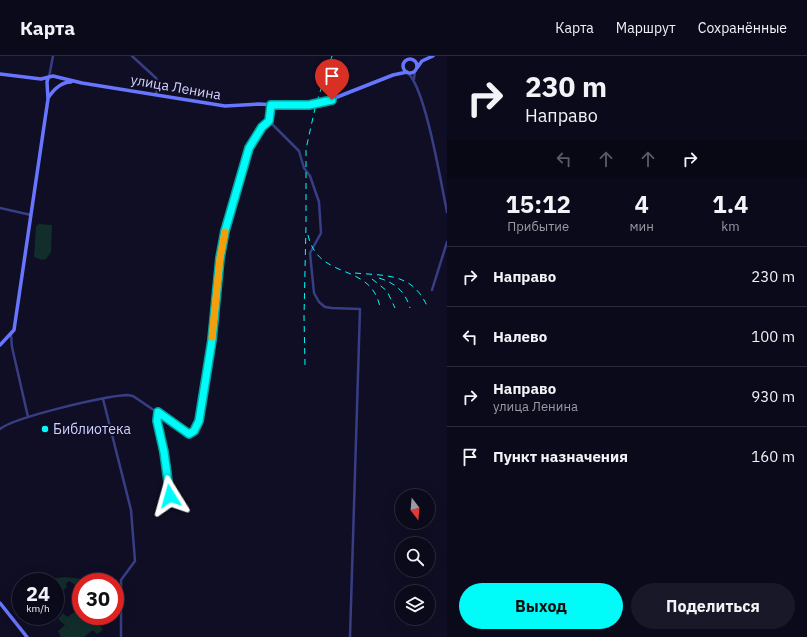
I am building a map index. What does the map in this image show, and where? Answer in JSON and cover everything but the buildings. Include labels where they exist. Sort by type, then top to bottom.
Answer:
[{"type":"street","points":[[0,346],[14,330],[48,98],[47,84],[52,68],[53,56]]},
{"type":"street","points":[[132,56],[156,78],[158,82],[156,95]]},
{"type":"street","points":[[393,75],[407,60],[422,61],[433,56]]},
{"type":"street","points":[[413,61],[416,64],[415,82]]},
{"type":"street","points":[[393,75],[416,69],[422,61]]},
{"type":"street","points":[[403,65],[415,82],[423,101],[447,212]]},
{"type":"street","points":[[48,98],[59,82],[52,68]]},
{"type":"street","name":"улица Ленина","points":[[0,74],[41,79],[51,76],[218,106],[295,106],[322,103],[393,75]]},
{"type":"street","points":[[41,79],[51,88],[68,82],[80,82]]},
{"type":"street","points":[[0,429],[28,417],[121,395],[133,396],[189,434],[194,431],[199,421],[212,340],[220,258],[225,231],[249,148],[262,127],[269,121],[271,105]]},
{"type":"street","points":[[269,121],[299,151],[304,168],[310,176],[319,202],[321,233],[310,253],[314,293],[319,302],[325,307],[360,309],[350,637]]},
{"type":"street","points":[[0,208],[31,215]]},
{"type":"street","points":[[432,290],[447,242]]},
{"type":"street","points":[[11,335],[12,347],[28,417]]},
{"type":"street","points":[[4,342],[12,347]]},
{"type":"street","points":[[103,399],[132,520],[135,562],[121,580],[121,637]]},
{"type":"street","points":[[158,412],[157,421],[164,450],[170,496],[166,502]]},
{"type":"street","points":[[0,603],[27,637]]},
{"type":"green space","points":[[39,224],[52,225],[51,252],[46,259],[42,260],[34,257],[36,226]]},
{"type":"green space","points":[[64,577],[72,578],[72,583],[69,581],[66,584],[67,587],[64,590]]},
{"type":"green space","points":[[64,614],[67,617],[72,614],[72,625],[100,625],[103,630],[97,634],[93,630],[84,637],[61,637],[58,631],[65,625]]},
{"type":"railway","points":[[305,365],[304,317],[306,149],[316,104],[332,56]]},
{"type":"railway","points":[[308,235],[314,250],[322,260],[356,276],[366,283],[374,293],[380,307]]},
{"type":"railway","points":[[355,273],[389,276],[407,282],[415,288],[428,308]]},
{"type":"railway","points":[[379,278],[390,282],[399,288],[410,308]]},
{"type":"railway","points":[[372,279],[387,291],[395,308]]},
{"type":"slow traffic","points":[[212,337],[220,258],[225,232]]},
{"type":"place","name":"Библиотека","points":[[45,429]]},
{"type":"route","points":[[170,496],[166,461],[157,421],[158,412],[189,434],[191,434],[197,427],[202,411],[212,340],[220,258],[225,231],[249,148],[262,127],[269,121],[271,105],[309,105],[332,100]]}]
